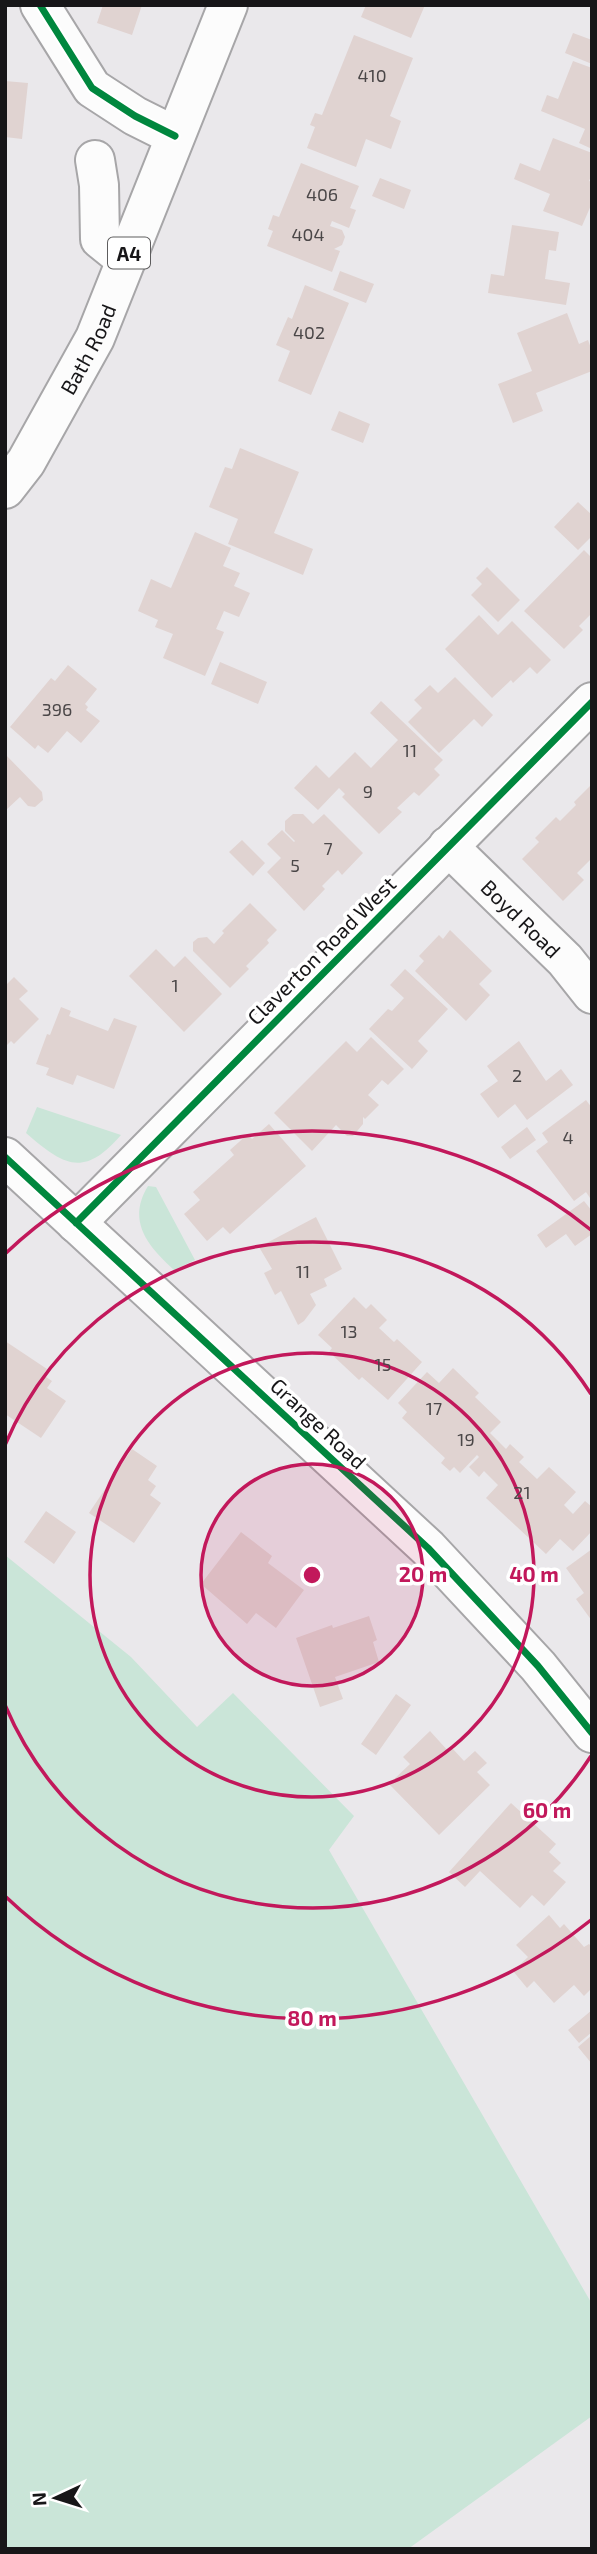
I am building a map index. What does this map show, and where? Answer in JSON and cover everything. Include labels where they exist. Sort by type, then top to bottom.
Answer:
[{"type":"main road","points":[[40,5],[92,89],[135,116],[175,136]]},
{"type":"main road","name":"Bath Road","points":[[5,489],[26,462],[95,338],[228,5]]},
{"type":"main road","points":[[95,159],[99,185],[100,239],[126,260]]},
{"type":"main road","name":"Claverton Road West","points":[[76,1223],[592,702]]},
{"type":"main road","name":"Boyd Road","points":[[448,846],[565,960],[592,994]]},
{"type":"main road","name":"Grange Road","points":[[5,1157],[428,1548],[538,1666],[592,1733]]},
{"type":"green space","points":[[37,1107],[121,1135],[108,1149],[85,1162],[63,1159],[26,1133]]},
{"type":"green space","points":[[148,1186],[156,1187],[195,1260],[174,1270],[156,1252],[143,1233],[139,1211]]},
{"type":"green space","points":[[5,1555],[131,1657],[197,1727],[233,1693],[354,1816],[329,1850],[592,2304],[592,2416],[408,2549],[5,2549]]},
{"type":"building","points":[[103,5],[142,5],[132,35],[97,23]]},
{"type":"building","points":[[366,5],[425,5],[411,38],[361,17]]},
{"type":"building","points":[[573,33],[592,40],[592,64],[565,53]]},
{"type":"building","points":[[354,35],[413,58],[390,116],[401,121],[391,149],[366,139],[356,167],[307,148],[315,127],[310,125],[315,113],[322,115]]},
{"type":"building","points":[[573,61],[592,68],[592,149],[579,143],[585,129],[541,111],[547,95],[558,99]]},
{"type":"building","points":[[5,81],[28,83],[22,139],[5,137]]},
{"type":"building","points":[[553,138],[592,153],[592,174],[589,181],[592,182],[592,203],[582,226],[543,211],[550,194],[514,179],[520,163],[540,171]]},
{"type":"building","points":[[301,163],[359,186],[350,208],[356,210],[349,228],[332,221],[330,226],[342,230],[345,237],[342,245],[334,249],[340,251],[332,272],[267,246],[273,231],[268,229],[273,215],[279,217]]},
{"type":"building","points":[[380,178],[411,190],[404,209],[372,196]]},
{"type":"building","points":[[512,225],[559,232],[556,251],[549,250],[545,279],[570,283],[566,305],[488,293],[491,274],[504,276]]},
{"type":"building","points":[[340,271],[374,284],[366,303],[333,290]]},
{"type":"building","points":[[305,285],[349,303],[311,395],[278,381],[290,351],[276,345],[288,317],[292,319]]},
{"type":"building","points":[[567,313],[579,344],[588,340],[592,351],[592,371],[536,393],[543,411],[513,423],[498,384],[532,371],[517,333]]},
{"type":"building","points":[[339,411],[370,424],[363,443],[331,430]]},
{"type":"building","points":[[240,448],[299,472],[274,533],[313,549],[303,575],[228,544],[238,519],[209,507],[225,467],[232,469]]},
{"type":"building","points":[[578,502],[592,515],[592,536],[578,550],[554,527]]},
{"type":"building","points":[[195,532],[231,548],[223,566],[240,573],[234,586],[250,593],[239,617],[224,611],[216,629],[224,632],[205,676],[163,658],[173,634],[155,627],[158,620],[138,611],[151,579],[171,588]]},
{"type":"building","points":[[584,550],[592,558],[592,613],[579,626],[583,630],[564,649],[524,611]]},
{"type":"building","points":[[487,567],[520,600],[498,622],[471,595],[482,584],[476,578]]},
{"type":"building","points":[[479,615],[498,635],[512,621],[551,660],[537,674],[530,667],[492,698],[445,649]]},
{"type":"building","points":[[220,662],[267,682],[258,704],[211,684]]},
{"type":"building","points":[[68,665],[97,689],[85,704],[88,707],[86,710],[100,721],[81,743],[67,731],[48,753],[38,745],[35,749],[10,727],[51,678],[55,681]]},
{"type":"building","points":[[455,677],[493,715],[482,727],[474,719],[439,753],[408,722],[422,708],[414,700],[430,685],[438,693]]},
{"type":"building","points":[[381,701],[443,760],[434,769],[440,775],[419,796],[414,792],[397,808],[402,812],[379,834],[342,797],[345,794],[339,788],[318,810],[294,788],[316,765],[329,778],[355,752],[371,768],[398,740],[370,713]]},
{"type":"building","points":[[5,754],[42,792],[43,800],[35,807],[28,806],[20,797],[5,811]]},
{"type":"building","points":[[592,784],[592,858],[577,873],[584,880],[563,901],[522,859],[539,842],[535,838],[556,817],[560,821]]},
{"type":"building","points":[[293,814],[303,814],[313,824],[324,814],[363,853],[342,875],[338,870],[322,886],[325,889],[304,911],[267,872],[281,858],[267,844],[282,830],[295,841],[285,831],[285,821]]},
{"type":"building","points":[[242,840],[265,863],[253,876],[229,852]]},
{"type":"building","points":[[250,903],[277,930],[267,940],[269,943],[246,966],[249,969],[230,988],[193,951],[193,942],[207,937],[214,944],[224,933],[222,931]]},
{"type":"building","points":[[450,930],[492,971],[479,984],[490,995],[466,1021],[415,971],[424,961],[419,956],[439,935],[443,939]]},
{"type":"building","points":[[156,949],[174,967],[185,956],[222,994],[184,1032],[129,976]]},
{"type":"building","points":[[405,969],[448,1009],[418,1041],[428,1051],[412,1069],[369,1029],[388,1009],[392,1011],[404,998],[390,985]]},
{"type":"building","points":[[14,977],[28,991],[19,999],[39,1019],[14,1044],[11,1041],[5,1047],[5,986]]},
{"type":"building","points":[[61,1007],[71,1011],[69,1016],[108,1031],[114,1018],[137,1026],[114,1089],[77,1075],[73,1085],[46,1075],[49,1068],[36,1064]]},
{"type":"building","points":[[371,1037],[404,1069],[388,1085],[382,1080],[368,1095],[379,1105],[365,1119],[363,1117],[363,1124],[353,1136],[347,1136],[336,1125],[312,1151],[274,1113],[346,1041],[357,1052]]},
{"type":"building","points":[[519,1041],[546,1081],[561,1069],[573,1085],[527,1120],[515,1104],[498,1118],[480,1094],[498,1081],[487,1066]]},
{"type":"building","points":[[586,1100],[592,1108],[592,1201],[586,1192],[574,1201],[536,1151],[548,1142],[542,1133]]},
{"type":"building","points":[[269,1124],[306,1166],[230,1234],[223,1227],[207,1241],[184,1214],[200,1200],[193,1192],[234,1155],[230,1150],[248,1134],[252,1139]]},
{"type":"building","points":[[527,1127],[536,1140],[510,1159],[501,1147]]},
{"type":"building","points":[[584,1201],[592,1211],[592,1234],[575,1246],[566,1234],[546,1248],[537,1235]]},
{"type":"building","points":[[316,1217],[342,1269],[324,1279],[327,1286],[310,1294],[316,1305],[298,1325],[281,1291],[275,1295],[264,1273],[272,1269],[259,1247]]},
{"type":"building","points":[[354,1297],[366,1309],[371,1304],[387,1320],[379,1328],[394,1342],[397,1339],[422,1362],[388,1400],[362,1377],[359,1380],[329,1352],[332,1348],[318,1335]]},
{"type":"building","points":[[5,1341],[47,1369],[43,1375],[52,1381],[47,1388],[66,1401],[41,1438],[5,1414]]},
{"type":"building","points":[[453,1368],[479,1393],[475,1397],[501,1422],[490,1433],[506,1449],[510,1444],[524,1457],[519,1462],[537,1479],[549,1467],[576,1492],[564,1505],[573,1514],[585,1501],[592,1507],[592,1531],[573,1551],[560,1539],[546,1554],[486,1498],[498,1485],[484,1471],[479,1477],[469,1467],[479,1457],[477,1455],[460,1473],[454,1467],[450,1471],[441,1463],[445,1458],[402,1418],[407,1412],[398,1403],[427,1372],[439,1383]]},
{"type":"building","points":[[132,1449],[157,1466],[148,1480],[156,1486],[150,1495],[161,1503],[134,1543],[89,1513]]},
{"type":"building","points":[[46,1511],[76,1532],[54,1564],[24,1542]]},
{"type":"building","points":[[241,1532],[272,1556],[268,1563],[304,1590],[276,1628],[256,1613],[247,1624],[201,1584]]},
{"type":"building","points":[[592,1549],[592,1621],[576,1599],[584,1593],[566,1568]]},
{"type":"building","points":[[369,1616],[377,1640],[373,1642],[379,1662],[335,1677],[343,1699],[320,1707],[296,1638]]},
{"type":"building","points":[[396,1694],[411,1705],[376,1755],[361,1744]]},
{"type":"building","points":[[430,1731],[449,1752],[452,1748],[464,1761],[475,1751],[487,1763],[477,1772],[490,1785],[439,1835],[389,1784],[410,1764],[403,1757]]},
{"type":"building","points":[[511,1803],[556,1844],[549,1852],[561,1863],[553,1871],[566,1882],[544,1906],[532,1895],[520,1908],[480,1871],[465,1887],[449,1872]]},
{"type":"building","points":[[549,1915],[560,1928],[564,1924],[584,1947],[589,1944],[592,1947],[592,1988],[584,1996],[574,1985],[554,2003],[534,1981],[527,1988],[513,1971],[528,1957],[516,1945]]},
{"type":"building","points":[[592,2010],[592,2032],[579,2043],[568,2030]]},
{"type":"building","points":[[592,2035],[592,2064],[578,2047]]},
{"type":"cycle path","points":[[40,5],[92,88],[135,116],[175,136]]},
{"type":"cycle path","points":[[76,1223],[592,702]]},
{"type":"cycle path","points":[[5,1157],[428,1548],[538,1666],[592,1733]]}]
